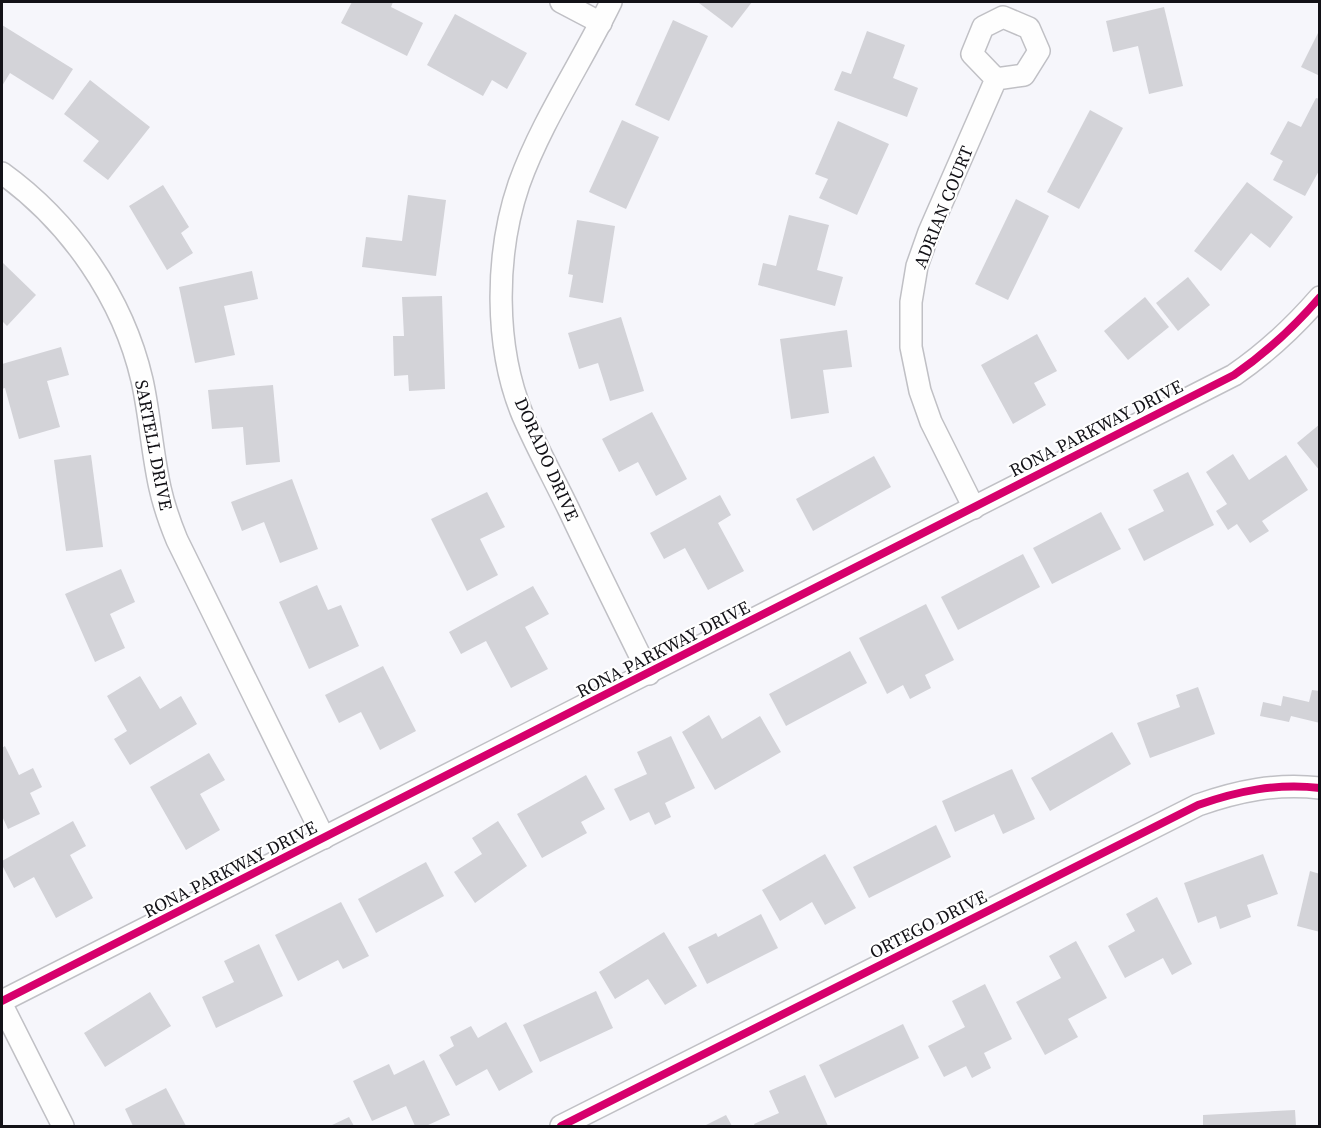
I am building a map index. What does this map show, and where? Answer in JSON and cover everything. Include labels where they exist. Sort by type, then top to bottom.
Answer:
[{"type":"street","points":[[561,2],[601,23]]},
{"type":"street","name":"DORADO DRIVE","points":[[611,2],[538,140],[519,184],[504,248],[501,284],[502,319],[508,366],[523,414],[650,674]]},
{"type":"street","name":"ADRIAN COURT","points":[[974,508],[931,422],[920,391],[911,347],[911,302],[917,266],[929,232],[996,79]]},
{"type":"street","name":"SARTELL DRIVE","points":[[2,173],[35,200],[63,229],[79,248],[110,296],[131,343],[142,378],[160,489],[177,540],[324,838]]},
{"type":"street","name":"RONA PARKWAY DRIVE","points":[[2,1003],[1234,375],[1254,361],[1295,325],[1320,297]]},
{"type":"street","name":"ORTEGO DRIVE","points":[[561,1126],[1198,805],[1232,793],[1256,788],[1300,785],[1320,788]]},
{"type":"street","points":[[2,1003],[63,1126]]},
{"type":"building","points":[[352,2],[393,2],[391,7],[423,23],[407,56],[341,23]]},
{"type":"building","points":[[700,2],[752,2],[732,28]]},
{"type":"building","points":[[1164,7],[1183,86],[1149,94],[1138,46],[1113,52],[1106,21]]},
{"type":"building","points":[[455,14],[527,53],[507,89],[492,80],[483,96],[427,65]]},
{"type":"building","points":[[673,20],[708,36],[669,121],[635,105]]},
{"type":"building","points":[[2,25],[73,69],[53,100],[10,73],[2,86]]},
{"type":"building","points":[[1320,29],[1320,76],[1301,67]]},
{"type":"building","points":[[867,31],[905,45],[893,78],[918,88],[907,117],[834,90],[842,71],[851,74]]},
{"type":"building","points":[[90,80],[150,127],[108,180],[83,161],[99,141],[64,114]]},
{"type":"building","points":[[1316,98],[1320,99],[1320,169],[1305,196],[1273,180],[1283,161],[1270,154],[1288,121],[1301,127]]},
{"type":"building","points":[[1090,110],[1123,128],[1079,209],[1047,192]]},
{"type":"building","points":[[622,120],[659,137],[626,209],[589,192]]},
{"type":"building","points":[[838,121],[889,144],[857,215],[819,198],[828,179],[815,174]]},
{"type":"building","points":[[1247,182],[1293,217],[1270,248],[1251,233],[1221,271],[1194,251]]},
{"type":"building","points":[[163,185],[189,227],[181,233],[193,253],[167,270],[129,206]]},
{"type":"building","points":[[408,195],[446,200],[436,276],[362,267],[366,237],[402,241]]},
{"type":"building","points":[[1016,199],[1049,216],[1008,300],[975,284]]},
{"type":"building","points":[[789,215],[829,225],[817,270],[843,277],[835,306],[758,285],[763,263],[776,266]]},
{"type":"building","points":[[577,220],[615,226],[603,303],[569,297],[573,275],[568,274]]},
{"type":"building","points":[[2,262],[36,295],[7,326],[2,321]]},
{"type":"building","points":[[252,271],[258,299],[224,306],[235,355],[195,363],[179,287]]},
{"type":"building","points":[[1188,277],[1210,305],[1178,331],[1156,303]]},
{"type":"building","points":[[442,296],[445,389],[409,391],[408,375],[394,376],[393,336],[404,336],[402,297]]},
{"type":"building","points":[[1145,297],[1169,327],[1128,360],[1104,331]]},
{"type":"building","points":[[621,317],[644,391],[610,401],[598,363],[579,369],[568,333]]},
{"type":"building","points":[[847,330],[852,367],[823,370],[829,413],[791,419],[780,339]]},
{"type":"building","points":[[1037,334],[1057,371],[1034,383],[1046,405],[1013,424],[981,365]]},
{"type":"building","points":[[61,347],[69,375],[47,381],[60,427],[19,439],[5,388],[2,389],[2,364]]},
{"type":"building","points":[[273,385],[280,462],[246,465],[243,427],[212,429],[208,390]]},
{"type":"building","points":[[652,412],[687,479],[656,496],[638,462],[619,472],[602,439]]},
{"type":"building","points":[[1320,424],[1320,471],[1297,443]]},
{"type":"building","points":[[1233,454],[1249,480],[1286,455],[1308,490],[1262,521],[1269,531],[1250,543],[1237,524],[1228,530],[1216,511],[1227,504],[1206,472]]},
{"type":"building","points":[[91,455],[103,547],[66,551],[54,460]]},
{"type":"building","points":[[874,456],[891,487],[813,531],[796,499]]},
{"type":"building","points":[[1188,472],[1214,525],[1144,561],[1128,529],[1164,511],[1153,490]]},
{"type":"building","points":[[292,479],[318,549],[280,563],[264,522],[242,531],[231,502]]},
{"type":"building","points":[[487,492],[505,527],[480,539],[498,575],[467,591],[431,519]]},
{"type":"building","points":[[720,495],[731,515],[718,523],[744,571],[708,590],[685,548],[664,559],[650,533]]},
{"type":"building","points":[[1101,512],[1121,549],[1052,584],[1033,548]]},
{"type":"building","points":[[1023,554],[1040,587],[958,630],[941,597]]},
{"type":"building","points":[[121,569],[135,602],[110,614],[125,648],[95,662],[65,594]]},
{"type":"building","points":[[317,585],[328,610],[341,605],[359,646],[309,669],[279,602]]},
{"type":"building","points":[[533,586],[549,614],[525,627],[548,669],[511,688],[486,641],[461,654],[449,632]]},
{"type":"building","points":[[926,604],[954,660],[925,675],[931,688],[910,699],[903,685],[887,694],[859,638]]},
{"type":"building","points":[[850,651],[867,683],[786,726],[769,694]]},
{"type":"building","points":[[383,666],[416,731],[380,750],[361,712],[339,723],[325,695]]},
{"type":"building","points":[[140,676],[160,709],[181,696],[197,724],[130,765],[114,739],[127,731],[107,696]]},
{"type":"building","points":[[1198,687],[1215,734],[1150,758],[1137,723],[1180,707],[1176,695]]},
{"type":"building","points":[[1312,690],[1320,691],[1320,723],[1291,716],[1289,722],[1260,716],[1263,702],[1281,706],[1283,696],[1309,702]]},
{"type":"building","points":[[709,715],[722,739],[760,716],[781,752],[715,790],[682,732]]},
{"type":"building","points":[[1112,732],[1131,764],[1050,811],[1031,778]]},
{"type":"building","points":[[671,736],[695,788],[665,803],[671,817],[655,825],[649,812],[630,821],[614,789],[647,774],[637,752]]},
{"type":"building","points":[[5,746],[19,775],[33,768],[42,787],[30,793],[40,814],[8,829],[2,816],[2,748]]},
{"type":"building","points":[[209,753],[225,780],[200,794],[220,830],[186,850],[150,787]]},
{"type":"building","points":[[1012,769],[1035,819],[1003,834],[994,814],[955,832],[942,801]]},
{"type":"building","points":[[586,775],[605,809],[581,822],[587,833],[542,858],[517,814]]},
{"type":"building","points":[[73,821],[86,846],[70,855],[93,898],[56,918],[34,877],[14,888],[2,861]]},
{"type":"building","points":[[498,821],[527,866],[475,903],[454,872],[482,854],[472,838]]},
{"type":"building","points":[[936,825],[951,857],[869,898],[853,867]]},
{"type":"building","points":[[825,854],[856,908],[825,925],[812,902],[780,921],[762,890]]},
{"type":"building","points":[[1263,854],[1278,894],[1247,905],[1251,917],[1220,929],[1216,916],[1198,923],[1184,883]]},
{"type":"building","points":[[426,862],[444,896],[376,933],[358,899]]},
{"type":"building","points":[[1310,871],[1320,874],[1320,932],[1297,926]]},
{"type":"building","points":[[1157,897],[1192,964],[1172,975],[1163,958],[1125,978],[1108,946],[1135,931],[1126,914]]},
{"type":"building","points":[[341,902],[369,956],[343,969],[338,960],[298,981],[275,935]]},
{"type":"building","points":[[761,914],[778,948],[707,984],[688,947],[716,933],[718,937]]},
{"type":"building","points":[[664,932],[697,986],[665,1005],[648,979],[615,999],[599,972]]},
{"type":"building","points":[[1076,941],[1107,998],[1068,1019],[1078,1037],[1045,1055],[1016,1002],[1061,978],[1049,956]]},
{"type":"building","points":[[259,944],[283,996],[216,1028],[202,997],[234,982],[224,961]]},
{"type":"building","points":[[985,984],[1012,1039],[984,1053],[991,1068],[972,1078],[966,1066],[944,1077],[928,1046],[965,1027],[952,1001]]},
{"type":"building","points":[[596,991],[613,1028],[540,1062],[523,1025]]},
{"type":"building","points":[[150,992],[171,1026],[105,1067],[84,1033]]},
{"type":"building","points":[[506,1022],[533,1072],[499,1091],[487,1069],[456,1086],[439,1055],[454,1046],[450,1037],[471,1026],[478,1038]]},
{"type":"building","points":[[903,1024],[919,1058],[835,1098],[819,1065]]},
{"type":"building","points":[[424,1060],[450,1115],[426,1126],[415,1126],[406,1106],[372,1121],[353,1081],[389,1064],[394,1075]]},
{"type":"building","points":[[805,1075],[828,1126],[755,1126],[754,1124],[779,1113],[769,1091]]},
{"type":"building","points":[[166,1088],[186,1126],[133,1126],[125,1109]]},
{"type":"building","points":[[1295,1110],[1296,1126],[1203,1126],[1203,1115]]},
{"type":"building","points":[[726,1115],[732,1126],[704,1126]]},
{"type":"building","points":[[349,1117],[354,1126],[330,1126]]},
{"type":"cycle path","points":[[2,1001],[1234,375],[1279,339],[1320,297]]},
{"type":"cycle path","points":[[561,1126],[1198,805],[1258,789],[1320,788]]}]
